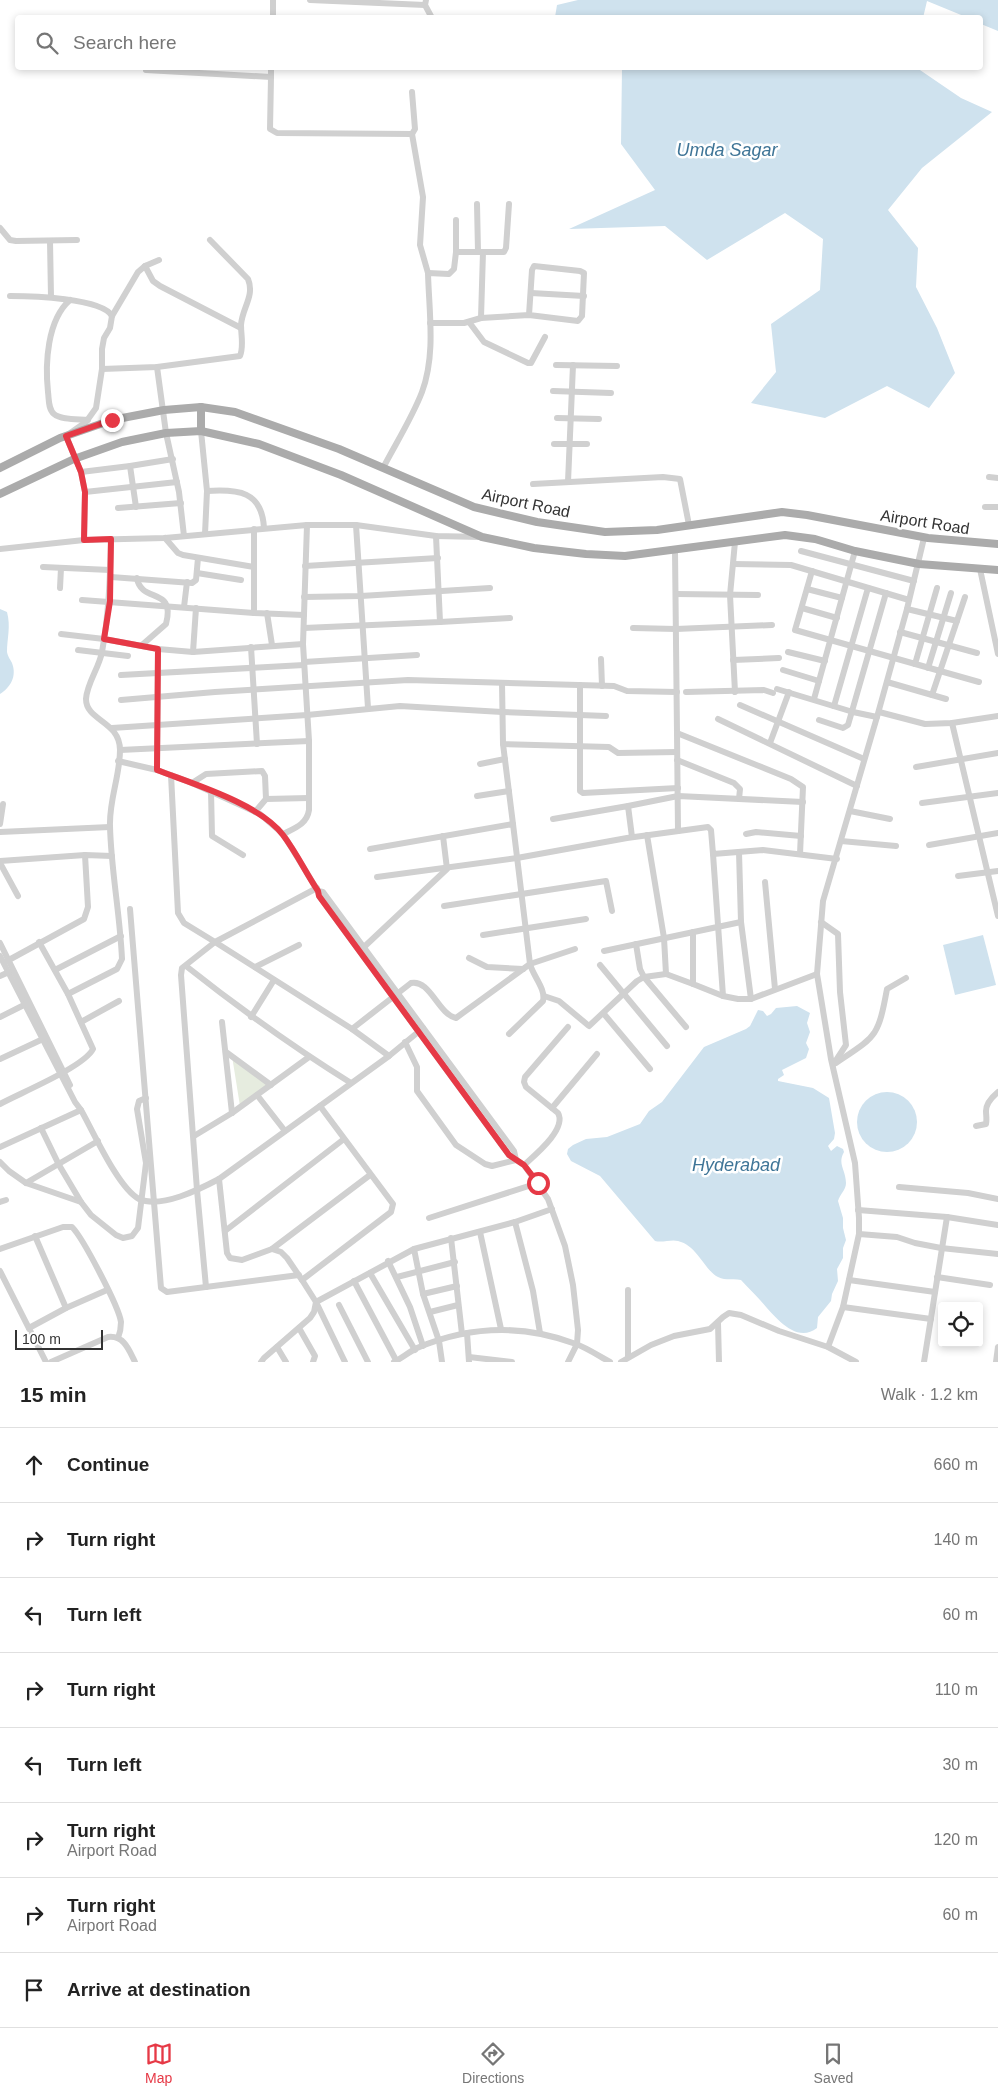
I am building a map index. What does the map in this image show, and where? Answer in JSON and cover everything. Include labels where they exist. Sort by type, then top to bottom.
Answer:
[{"type":"main road","name":"Airport Road","points":[[0,468],[66,436],[112,420],[164,410],[201,406],[235,412],[339,449],[474,507],[536,522],[604,532],[657,530],[782,512],[807,515],[924,538],[998,544]]},
{"type":"main road","points":[[201,406],[201,431]]},
{"type":"main road","points":[[0,494],[74,459],[122,442],[166,433],[201,431],[259,444],[341,475],[482,538],[534,548],[625,556],[675,551],[785,535],[815,539],[855,551],[919,564],[998,570]]},
{"type":"street","points":[[273,0],[273,15]]},
{"type":"street","points":[[310,0],[426,3],[431,15]]},
{"type":"street","points":[[146,70],[271,77]]},
{"type":"street","points":[[271,70],[270,129],[272,132],[412,134]]},
{"type":"street","points":[[383,468],[422,393],[428,371],[430,352],[428,273],[420,245],[423,197],[412,134],[415,129],[412,92]]},
{"type":"street","points":[[477,204],[481,318]]},
{"type":"street","points":[[456,252],[506,250],[509,204]]},
{"type":"street","points":[[428,273],[450,274],[454,269],[456,220]]},
{"type":"street","points":[[0,228],[10,240],[76,240]]},
{"type":"street","points":[[102,369],[157,367],[237,358],[242,349],[241,328],[252,291],[251,285],[248,279],[210,240]]},
{"type":"street","points":[[50,241],[51,297]]},
{"type":"street","points":[[84,540],[85,492],[81,472],[66,436],[88,420],[96,408],[102,369],[102,349],[104,338],[110,328],[112,316],[138,272],[145,266],[159,260]]},
{"type":"street","points":[[145,266],[153,281],[160,286],[241,328]]},
{"type":"street","points":[[430,323],[469,322],[481,318],[530,316],[578,321],[582,316],[584,296],[584,276],[582,272],[537,266],[532,270],[530,316]]},
{"type":"street","points":[[531,292],[584,296]]},
{"type":"street","points":[[10,296],[51,297],[70,300],[90,304],[108,311],[112,316]]},
{"type":"street","points":[[70,300],[65,304],[55,324],[48,349],[46,367],[49,405],[52,412],[58,416],[88,420]]},
{"type":"street","points":[[469,322],[484,342],[528,363],[531,363],[545,337]]},
{"type":"street","points":[[556,365],[617,366]]},
{"type":"street","points":[[568,482],[573,365]]},
{"type":"street","points":[[157,367],[166,433],[177,482],[184,536]]},
{"type":"street","points":[[553,391],[612,393]]},
{"type":"street","points":[[557,418],[599,420]]},
{"type":"street","points":[[201,431],[207,491],[205,534]]},
{"type":"street","points":[[554,444],[587,444]]},
{"type":"street","points":[[81,472],[173,459]]},
{"type":"street","points":[[130,466],[136,507]]},
{"type":"street","points":[[533,484],[663,477],[680,479],[689,525]]},
{"type":"street","points":[[989,478],[998,478]]},
{"type":"street","points":[[85,492],[177,482]]},
{"type":"street","points":[[207,491],[231,490],[242,492],[255,502],[263,514],[264,528]]},
{"type":"street","points":[[118,508],[180,503]]},
{"type":"street","points":[[985,507],[998,507]]},
{"type":"street","points":[[0,549],[84,540],[165,538],[307,525],[356,525],[436,536],[482,538]]},
{"type":"street","points":[[283,834],[304,823],[308,818],[309,741],[303,644],[307,525]]},
{"type":"street","points":[[356,525],[368,708]]},
{"type":"street","points":[[254,529],[254,613]]},
{"type":"street","points":[[436,536],[440,622]]},
{"type":"street","points":[[165,538],[178,553],[254,567]]},
{"type":"street","points":[[828,1347],[843,1307],[859,1234],[855,1163],[833,1065],[818,974],[823,900],[837,858],[887,682],[919,564],[924,538]]},
{"type":"street","points":[[68,994],[117,969],[122,958],[110,827],[120,750],[116,734],[112,728],[92,713],[86,700],[102,654],[110,601],[111,539]]},
{"type":"street","points":[[734,692],[730,595],[735,542]]},
{"type":"street","points":[[675,551],[678,831]]},
{"type":"street","points":[[801,551],[914,581]]},
{"type":"street","points":[[814,699],[855,551]]},
{"type":"street","points":[[111,577],[195,582],[198,558]]},
{"type":"street","points":[[305,566],[438,558]]},
{"type":"street","points":[[733,564],[791,565],[909,600]]},
{"type":"street","points":[[43,567],[110,570]]},
{"type":"street","points":[[60,588],[61,568]]},
{"type":"street","points":[[980,569],[998,654]]},
{"type":"street","points":[[812,571],[796,630],[979,682]]},
{"type":"street","points":[[197,573],[241,580]]},
{"type":"street","points":[[137,578],[143,590],[163,598],[168,606],[166,624],[142,645]]},
{"type":"street","points":[[184,607],[187,582]]},
{"type":"street","points":[[304,597],[360,596],[490,588]]},
{"type":"street","points":[[834,706],[868,588]]},
{"type":"street","points":[[915,664],[937,588]]},
{"type":"street","points":[[806,589],[842,598]]},
{"type":"street","points":[[928,668],[951,593]]},
{"type":"street","points":[[676,594],[758,595]]},
{"type":"street","points":[[819,720],[843,728],[848,725],[886,594]]},
{"type":"street","points":[[932,695],[964,597]]},
{"type":"street","points":[[82,600],[304,615]]},
{"type":"street","points":[[193,652],[196,608]]},
{"type":"street","points":[[802,608],[837,618]]},
{"type":"street","points":[[907,609],[957,621]]},
{"type":"street","points":[[267,613],[272,645]]},
{"type":"street","points":[[304,628],[510,618]]},
{"type":"street","points":[[633,628],[772,625]]},
{"type":"street","points":[[900,632],[977,653]]},
{"type":"street","points":[[61,634],[104,639],[158,649],[193,652],[303,644]]},
{"type":"street","points":[[251,647],[258,744]]},
{"type":"street","points":[[157,770],[158,649]]},
{"type":"street","points":[[78,650],[128,656]]},
{"type":"street","points":[[788,652],[825,661]]},
{"type":"street","points":[[121,675],[253,668],[417,655]]},
{"type":"street","points":[[733,660],[779,658]]},
{"type":"street","points":[[601,659],[602,686]]},
{"type":"street","points":[[783,670],[819,681]]},
{"type":"street","points":[[121,700],[408,680],[614,686],[627,691],[677,692]]},
{"type":"street","points":[[887,682],[946,699]]},
{"type":"street","points":[[502,683],[503,744],[530,964],[533,975],[544,996],[543,1001],[509,1034]]},
{"type":"street","points":[[580,685],[579,789],[582,793],[678,788]]},
{"type":"street","points":[[686,692],[764,690],[789,692],[852,712],[878,714],[925,724],[952,723],[998,716]]},
{"type":"street","points":[[770,743],[789,692]]},
{"type":"street","points":[[740,705],[864,759]]},
{"type":"street","points":[[112,728],[400,706],[606,716]]},
{"type":"street","points":[[718,719],[857,786]]},
{"type":"street","points":[[952,723],[987,873],[998,911]]},
{"type":"street","points":[[677,733],[791,779],[803,787],[800,854]]},
{"type":"street","points":[[120,750],[309,741]]},
{"type":"street","points":[[503,744],[610,747],[618,753],[677,752]]},
{"type":"street","points":[[916,767],[998,753]]},
{"type":"street","points":[[480,764],[505,759]]},
{"type":"street","points":[[677,760],[734,783],[740,789],[739,799]]},
{"type":"street","points":[[118,761],[157,770],[192,783],[255,812],[283,834],[318,890],[319,896],[421,1030],[509,1155],[524,1165],[538,1183],[552,1209],[564,1246],[573,1285],[578,1330],[577,1344],[568,1362]]},
{"type":"street","points":[[192,783],[206,774],[262,771],[265,776],[266,798],[255,812]]},
{"type":"street","points":[[170,775],[178,913],[184,923],[352,1029],[389,1056]]},
{"type":"street","points":[[210,791],[212,836],[243,855]]},
{"type":"street","points":[[477,796],[509,791]]},
{"type":"street","points":[[922,803],[998,793]]},
{"type":"street","points":[[553,820],[678,796],[803,802]]},
{"type":"street","points":[[266,798],[309,798]]},
{"type":"street","points":[[0,824],[3,804]]},
{"type":"street","points":[[628,806],[632,837]]},
{"type":"street","points":[[850,811],[890,819]]},
{"type":"street","points":[[370,849],[513,824]]},
{"type":"street","points":[[0,832],[110,827]]},
{"type":"street","points":[[377,878],[517,858],[632,837],[710,828],[723,996]]},
{"type":"street","points":[[746,834],[756,832],[801,836]]},
{"type":"street","points":[[929,845],[998,833]]},
{"type":"street","points":[[647,835],[664,938],[666,974]]},
{"type":"street","points":[[443,836],[447,869]]},
{"type":"street","points":[[841,841],[896,846]]},
{"type":"street","points":[[713,854],[763,850],[837,858]]},
{"type":"street","points":[[739,852],[741,922],[751,999]]},
{"type":"street","points":[[18,896],[0,862],[85,855],[112,856]]},
{"type":"street","points":[[4,959],[81,922],[87,915],[85,855]]},
{"type":"street","points":[[364,948],[447,869]]},
{"type":"street","points":[[958,876],[998,871]]},
{"type":"street","points":[[444,906],[606,882],[612,911]]},
{"type":"street","points":[[766,882],[775,989]]},
{"type":"street","points":[[206,1287],[197,1190],[182,968],[215,942],[318,890]]},
{"type":"street","points":[[318,890],[323,892],[364,948],[395,995]]},
{"type":"street","points":[[130,909],[163,1290],[167,1292],[300,1277],[392,1212],[393,1204],[320,1106]]},
{"type":"street","points":[[483,935],[586,919]]},
{"type":"street","points":[[604,950],[741,922]]},
{"type":"street","points":[[821,922],[838,934],[840,992],[846,1045],[833,1065]]},
{"type":"street","points":[[693,932],[693,984]]},
{"type":"street","points":[[55,970],[120,936]]},
{"type":"street","points":[[0,1104],[62,1072],[90,1055],[93,1049],[68,994],[39,942]]},
{"type":"street","points":[[0,943],[9,972],[62,1072]]},
{"type":"street","points":[[636,944],[640,969],[644,977],[686,1027]]},
{"type":"street","points":[[255,967],[299,945]]},
{"type":"street","points":[[352,1029],[411,983],[417,982],[422,984],[442,1008],[452,1017],[456,1018],[530,964],[575,949]]},
{"type":"street","points":[[469,958],[487,967],[523,969]]},
{"type":"street","points":[[4,959],[98,1141],[124,1186],[140,1199],[155,1201],[178,1197],[197,1190],[219,1178],[389,1056],[421,1030]]},
{"type":"street","points":[[600,965],[667,1046]]},
{"type":"street","points":[[186,966],[251,1017],[351,1083]]},
{"type":"street","points":[[0,976],[9,972]]},
{"type":"street","points":[[544,996],[559,1002],[589,1026],[604,1014],[636,981],[644,977],[666,974],[723,996],[751,999],[818,974]]},
{"type":"street","points":[[833,1065],[871,1040],[878,1030],[886,989],[906,978]]},
{"type":"street","points":[[251,1017],[274,980]]},
{"type":"street","points":[[81,1022],[119,1001]]},
{"type":"street","points":[[0,1017],[26,1004]]},
{"type":"street","points":[[604,1014],[650,1069]]},
{"type":"street","points":[[222,1022],[232,1113]]},
{"type":"street","points":[[524,1165],[541,1150],[560,1123],[561,1117],[526,1087],[525,1077],[568,1026]]},
{"type":"street","points":[[0,1059],[43,1039]]},
{"type":"street","points":[[405,1042],[417,1067],[416,1084],[420,1098],[456,1144],[485,1164],[492,1166],[516,1160]]},
{"type":"street","points":[[226,1052],[271,1085]]},
{"type":"street","points":[[552,1108],[596,1054]]},
{"type":"street","points":[[194,1136],[232,1113],[309,1057]]},
{"type":"street","points":[[976,1126],[986,1124],[988,1118],[986,1112],[989,1101],[998,1092]]},
{"type":"street","points":[[257,1095],[285,1131]]},
{"type":"street","points":[[40,1128],[59,1165],[91,1215],[116,1236],[128,1238],[138,1228],[140,1199],[144,1188],[146,1163],[137,1109],[139,1101],[146,1098]]},
{"type":"street","points":[[0,1147],[81,1110]]},
{"type":"street","points":[[224,1231],[344,1140]]},
{"type":"street","points":[[26,1183],[98,1141]]},
{"type":"street","points":[[0,1162],[26,1183],[81,1202]]},
{"type":"street","points":[[219,1178],[227,1253],[230,1258],[242,1260],[272,1250],[370,1175]]},
{"type":"street","points":[[429,1218],[538,1183]]},
{"type":"street","points":[[899,1187],[968,1193],[998,1199]]},
{"type":"street","points":[[261,1362],[310,1318],[314,1312],[316,1302],[388,1261],[414,1249],[515,1222],[552,1209]]},
{"type":"street","points":[[858,1210],[947,1217],[998,1225]]},
{"type":"street","points":[[924,1362],[947,1217]]},
{"type":"street","points":[[515,1222],[533,1290],[540,1333]]},
{"type":"street","points":[[0,1249],[63,1227],[70,1226],[74,1228],[93,1258],[120,1318],[121,1330],[118,1338]]},
{"type":"street","points":[[480,1232],[501,1329]]},
{"type":"street","points":[[859,1234],[897,1237],[941,1248],[998,1254]]},
{"type":"street","points":[[35,1236],[66,1308]]},
{"type":"street","points":[[451,1238],[458,1305],[469,1360],[512,1362]]},
{"type":"street","points":[[414,1249],[423,1294],[439,1341],[442,1362]]},
{"type":"street","points":[[272,1250],[281,1252],[288,1258],[316,1302],[345,1362]]},
{"type":"street","points":[[388,1261],[410,1307],[423,1346]]},
{"type":"street","points":[[397,1277],[455,1262]]},
{"type":"street","points":[[0,1272],[46,1362]]},
{"type":"street","points":[[370,1272],[415,1350]]},
{"type":"street","points":[[937,1277],[990,1285]]},
{"type":"street","points":[[849,1280],[935,1292]]},
{"type":"street","points":[[354,1281],[396,1362],[423,1346],[465,1333],[501,1329],[540,1333],[577,1344],[610,1362]]},
{"type":"street","points":[[423,1294],[457,1286]]},
{"type":"street","points":[[29,1328],[66,1308],[107,1290]]},
{"type":"street","points":[[628,1290],[628,1357]]},
{"type":"street","points":[[430,1312],[458,1305]]},
{"type":"street","points":[[339,1306],[368,1362]]},
{"type":"street","points":[[843,1307],[931,1319]]},
{"type":"street","points":[[621,1362],[666,1339],[710,1329],[729,1313],[737,1314],[779,1331],[828,1347],[856,1362]]},
{"type":"street","points":[[718,1323],[719,1362]]},
{"type":"street","points":[[299,1328],[315,1356],[313,1362]]},
{"type":"street","points":[[52,1362],[108,1337],[118,1338],[126,1345],[135,1362]]},
{"type":"street","points":[[277,1347],[286,1362]]},
{"type":"street","points":[[996,1362],[998,1347]]},
{"type":"shaded area","points":[[232,1056],[270,1084],[240,1106]]},
{"type":"water","points":[[578,0],[998,0],[998,31],[983,25],[983,15],[961,15],[927,1],[924,15],[555,15],[557,5]]},
{"type":"water","name":"Umda Sagar","points":[[622,70],[920,70],[961,98],[992,112],[922,168],[888,210],[918,248],[916,287],[937,328],[955,373],[929,408],[887,386],[825,418],[751,403],[776,372],[771,324],[820,290],[823,239],[785,213],[707,260],[665,226],[569,229],[655,190],[621,144]]},
{"type":"water","points":[[0,609],[7,612],[9,628],[7,652],[14,672],[10,685],[0,694]]},
{"type":"water","points":[[983,935],[996,985],[955,995],[943,945]]},
{"type":"water","name":"Hyderabad","points":[[797,1006],[810,1013],[807,1023],[810,1032],[806,1043],[809,1049],[806,1058],[782,1070],[784,1075],[778,1081],[813,1088],[829,1098],[835,1133],[834,1139],[828,1146],[831,1151],[837,1146],[843,1149],[844,1152],[841,1160],[846,1183],[838,1201],[846,1240],[843,1248],[843,1258],[837,1269],[838,1281],[831,1301],[818,1317],[817,1328],[801,1333],[785,1326],[741,1280],[724,1279],[713,1274],[696,1253],[685,1244],[678,1241],[655,1241],[600,1176],[571,1161],[567,1154],[568,1149],[573,1145],[586,1139],[607,1137],[640,1124],[649,1111],[662,1102],[704,1047],[746,1029],[750,1026],[758,1010],[763,1011],[767,1016],[776,1008]]},
{"type":"water","points":[[881,1092],[893,1092],[904,1097],[912,1105],[917,1116],[915,1134],[904,1147],[893,1152],[881,1152],[870,1147],[862,1139],[857,1128],[857,1116],[862,1105],[870,1097]]},
{"type":"route","points":[[112,420],[66,436],[81,472],[85,492],[84,540],[111,539],[110,601],[104,639],[158,649],[157,770],[192,783],[260,814],[283,834],[318,891],[319,896],[509,1155],[524,1165],[538,1183]]}]
